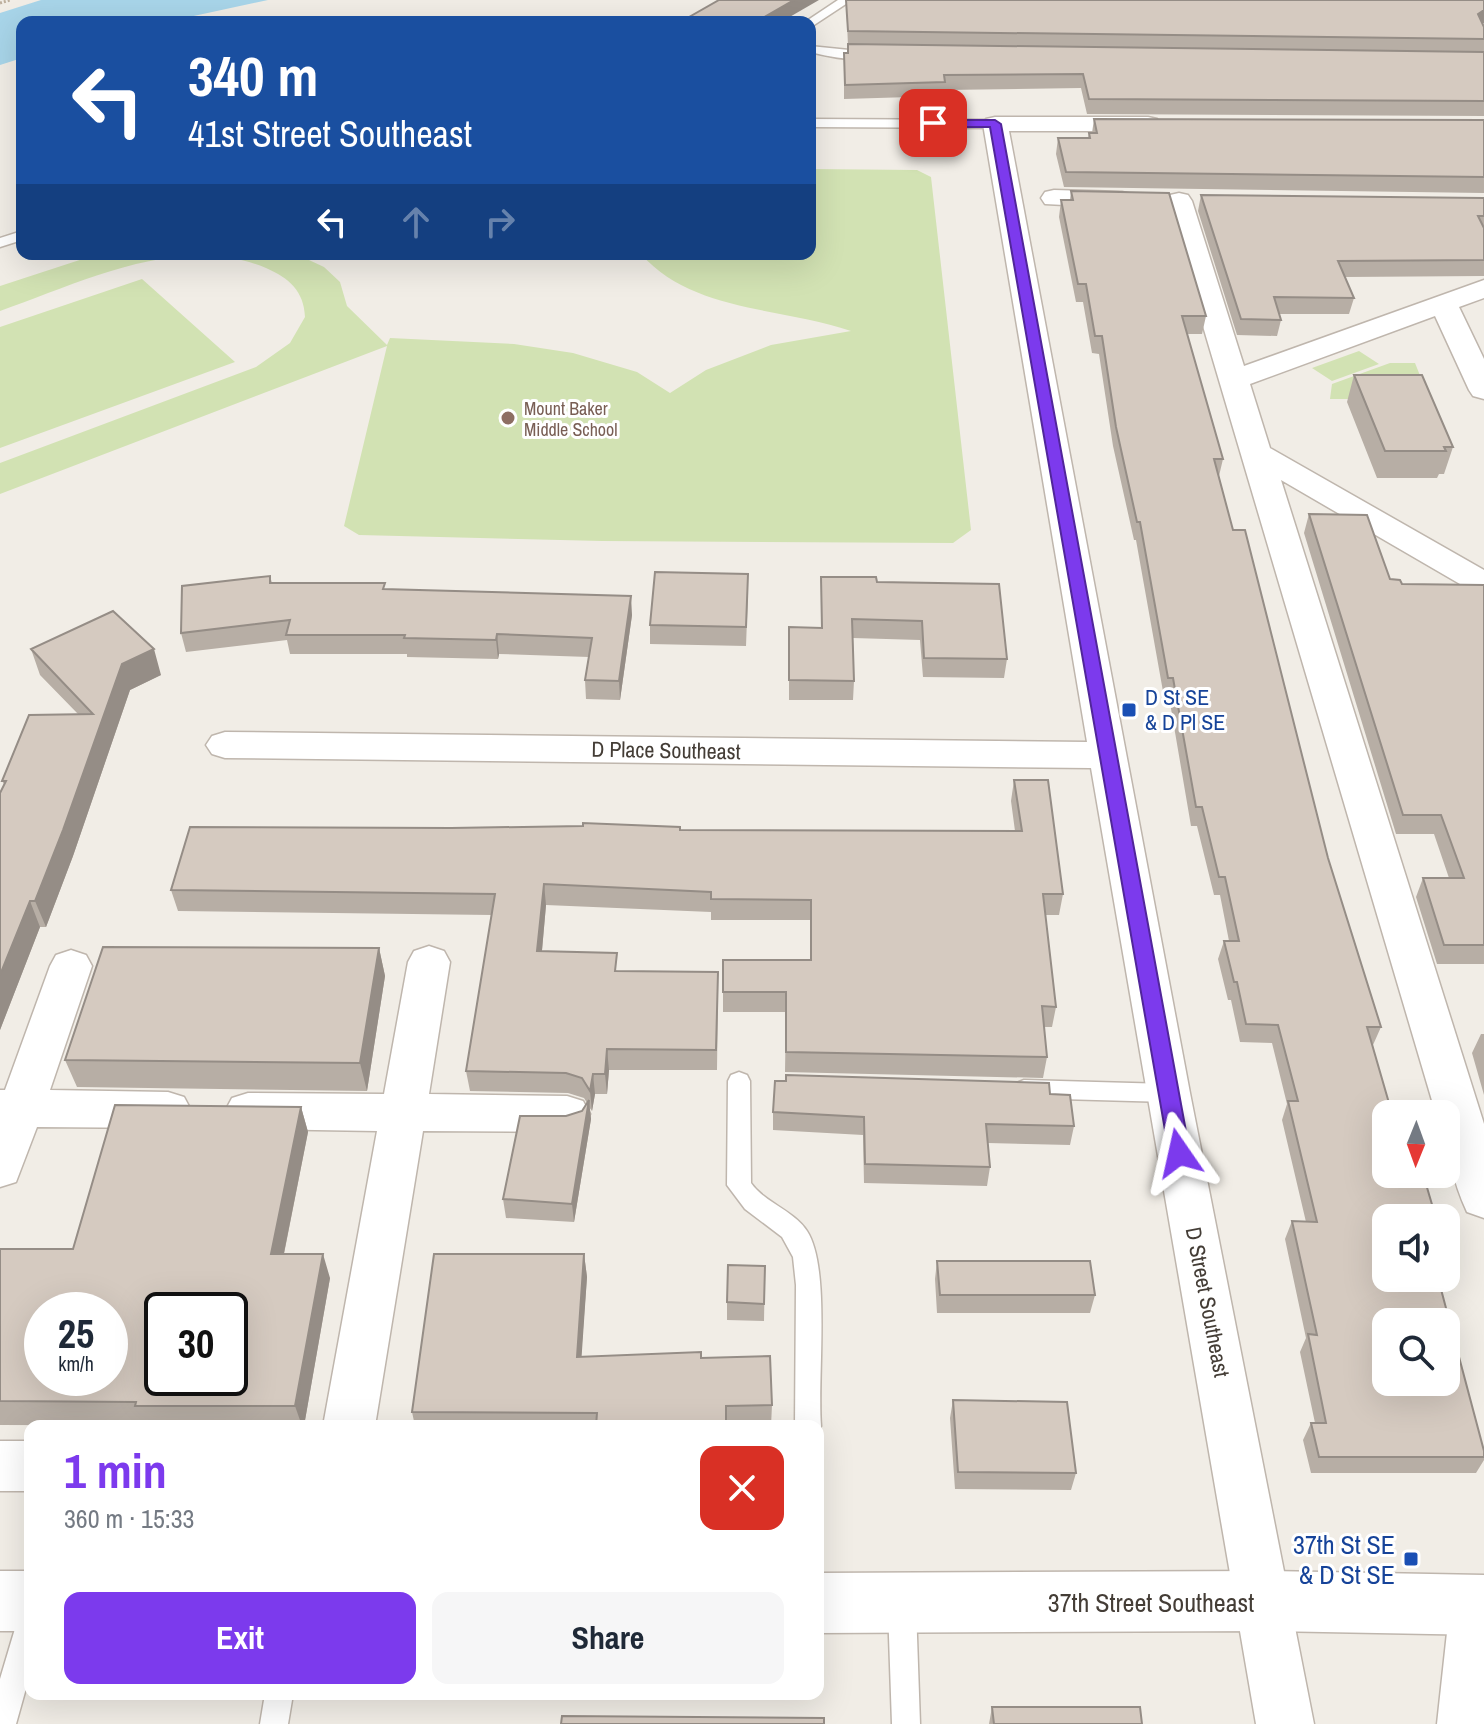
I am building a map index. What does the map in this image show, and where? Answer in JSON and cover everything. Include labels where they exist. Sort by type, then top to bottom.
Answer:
[{"type":"street","points":[[995,124],[1178,124]]},
{"type":"street","name":"D Street Southeast","points":[[995,124],[1168,1093],[1285,1724]]},
{"type":"street","points":[[1054,198],[1194,201],[1233,380],[1484,1198]]},
{"type":"street","points":[[1233,380],[1484,288]]},
{"type":"street","points":[[1444,305],[1484,390]]},
{"type":"street","points":[[1256,453],[1484,584]]},
{"type":"street","name":"D Place Southeast","points":[[225,745],[1108,755]]},
{"type":"street","points":[[350,1420],[429,962]]},
{"type":"street","points":[[0,1168],[10,1108],[71,966]]},
{"type":"street","points":[[10,1108],[567,1114]]},
{"type":"street","points":[[0,1466],[24,1466]]},
{"type":"street","points":[[0,1601],[24,1601]]},
{"type":"street","name":"37th Street Southeast","points":[[824,1603],[1264,1601],[1481,1605]]},
{"type":"street","points":[[1466,1724],[1481,1605]]},
{"type":"lane","points":[[816,19],[846,0]]},
{"type":"lane","points":[[816,50],[877,55]]},
{"type":"lane","points":[[816,123],[995,124]]},
{"type":"lane","points":[[739,1081],[739,1185],[745,1197],[794,1233],[803,1248],[808,1286],[805,1392],[807,1420]]},
{"type":"lane","points":[[995,1088],[1168,1093]]},
{"type":"lane","points":[[901,1603],[906,1724]]},
{"type":"lane","points":[[2,1724],[24,1644]]},
{"type":"lane","points":[[274,1724],[278,1700]]},
{"type":"path","points":[[0,3],[10,0]]},
{"type":"green space","points":[[816,169],[917,170],[931,177],[971,530],[953,543],[602,541],[359,535],[344,526],[387,346],[0,494],[0,463],[256,367],[290,343],[305,317],[302,300],[294,286],[266,268],[240,260],[309,260],[324,267],[340,282],[347,306],[387,345],[390,338],[514,344],[573,353],[637,372],[670,393],[706,370],[771,345],[851,331],[712,298],[686,288],[648,260],[816,260]]},
{"type":"green space","points":[[80,260],[156,260],[97,276],[0,311],[0,286]]},
{"type":"green space","points":[[142,279],[235,362],[0,448],[0,327]]},
{"type":"green space","points":[[1359,351],[1379,364],[1332,381],[1312,368]]},
{"type":"green space","points":[[1390,363],[1415,363],[1425,388],[1381,399],[1330,399],[1332,384]]},
{"type":"water","points":[[41,0],[268,0],[194,16],[16,16],[16,60],[0,65],[0,13]]},
{"type":"building","points":[[719,0],[794,0],[766,16],[691,16]]},
{"type":"building","points":[[846,0],[1484,0],[1484,10],[1478,14],[1484,27],[1484,39],[848,31]]},
{"type":"building","points":[[848,44],[1484,52],[1484,101],[1089,99],[1083,74],[944,75],[945,82],[845,85],[844,53],[848,53]]},
{"type":"building","points":[[1094,119],[1484,120],[1484,177],[1066,172],[1058,138],[1090,138],[1089,133],[1097,133]]},
{"type":"building","points":[[1071,191],[1169,193],[1206,316],[1182,316],[1223,459],[1214,459],[1233,530],[1245,530],[1328,858],[1381,1027],[1367,1027],[1388,1100],[1372,1100],[1372,1188],[1427,1188],[1432,1204],[1372,1204],[1372,1292],[1442,1292],[1446,1308],[1372,1308],[1372,1396],[1460,1396],[1460,1361],[1484,1457],[1319,1457],[1311,1423],[1326,1423],[1308,1334],[1317,1335],[1292,1221],[1317,1222],[1288,1101],[1298,1101],[1278,1025],[1246,1024],[1237,982],[1234,982],[1224,941],[1239,941],[1225,877],[1219,877],[1202,807],[1196,807],[1173,678],[1168,678],[1140,522],[1137,522],[1116,427],[1102,336],[1095,336],[1086,284],[1078,284],[1061,200],[1073,200]]},
{"type":"building","points":[[1201,195],[1484,198],[1484,216],[1478,216],[1484,228],[1484,260],[1338,261],[1354,298],[1274,297],[1281,320],[1241,319]]},
{"type":"building","points":[[1354,375],[1422,375],[1453,447],[1444,447],[1446,451],[1385,451]]},
{"type":"building","points":[[1309,514],[1367,515],[1390,579],[1400,580],[1402,584],[1484,585],[1484,945],[1444,945],[1423,878],[1464,878],[1441,815],[1403,815]]},
{"type":"building","points":[[655,572],[748,574],[746,627],[650,625]]},
{"type":"building","points":[[270,576],[270,583],[385,583],[383,589],[631,596],[619,681],[585,680],[592,638],[497,634],[496,640],[404,638],[405,635],[286,635],[290,620],[181,633],[182,586]]},
{"type":"building","points":[[821,577],[876,577],[877,582],[999,584],[1007,659],[924,658],[922,621],[852,619],[854,681],[789,680],[789,627],[822,628]]},
{"type":"building","points":[[113,611],[154,649],[122,664],[63,830],[35,901],[30,901],[0,975],[0,793],[6,781],[2,781],[29,715],[93,714],[31,649]]},
{"type":"building","points":[[1014,780],[1048,780],[1063,894],[1043,894],[1056,1007],[1042,1006],[1047,1057],[786,1052],[786,992],[723,992],[723,960],[811,960],[811,900],[711,899],[711,892],[544,884],[537,951],[617,953],[615,971],[718,972],[716,1050],[607,1049],[605,1074],[593,1074],[590,1091],[582,1078],[566,1073],[466,1071],[495,894],[171,890],[190,827],[451,828],[583,826],[583,823],[680,827],[680,830],[1022,831]]},
{"type":"building","points":[[103,947],[379,948],[360,1063],[65,1060]]},
{"type":"building","points":[[786,1075],[1049,1083],[1050,1094],[1070,1095],[1074,1126],[986,1124],[990,1167],[865,1164],[864,1117],[773,1112],[775,1081],[786,1081]]},
{"type":"building","points":[[589,1100],[572,1204],[503,1199],[520,1116],[566,1116],[582,1111]]},
{"type":"building","points":[[115,1105],[301,1107],[271,1254],[323,1254],[295,1406],[135,1406],[136,1402],[0,1401],[0,1249],[73,1249]]},
{"type":"building","points":[[434,1254],[584,1254],[577,1357],[701,1352],[701,1358],[770,1356],[772,1405],[726,1406],[726,1420],[596,1420],[597,1413],[412,1412]]},
{"type":"building","points":[[937,1261],[1090,1261],[1095,1295],[940,1295]]},
{"type":"building","points":[[728,1265],[765,1266],[764,1304],[727,1302]]},
{"type":"building","points":[[953,1400],[1067,1402],[1076,1473],[958,1472]]},
{"type":"building","points":[[992,1707],[1140,1707],[1142,1724],[994,1724]]},
{"type":"building","points":[[562,1716],[824,1718],[824,1724],[561,1724]]},
{"type":"place","name":"Mount Baker Middle School","points":[[508,418]]},
{"type":"place","name":"D St SE & D Pl SE","points":[[1129,710]]},
{"type":"place","name":"37th St SE & D St SE","points":[[1411,1559]]},
{"type":"route","points":[[933,123],[995,124],[1179,1153]]}]
